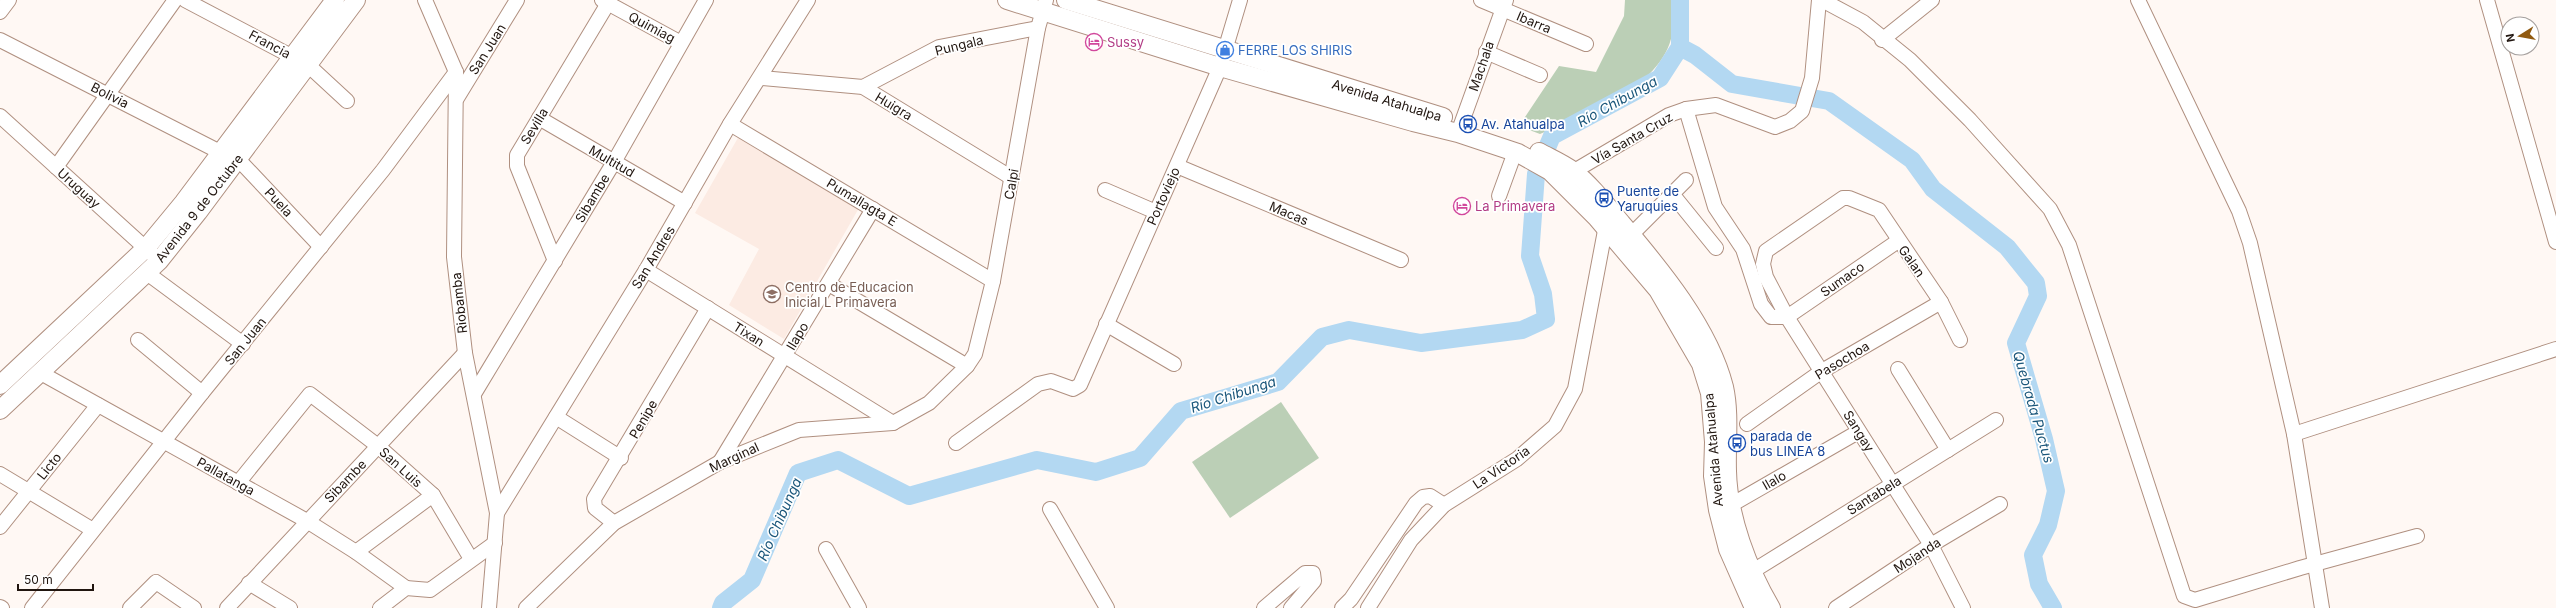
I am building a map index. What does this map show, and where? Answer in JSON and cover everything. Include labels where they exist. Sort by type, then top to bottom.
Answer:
[{"type":"main road","name":"Avenida 9 de Octubre","points":[[0,385],[146,248],[184,202],[334,0]]},
{"type":"main road","name":"Avenida 9 de Octubre","points":[[0,410],[153,267],[198,212],[356,0]]},
{"type":"main road","name":"Avenida Atahualpa","points":[[1007,0],[1045,5],[1220,67],[1413,122],[1460,128]]},
{"type":"main road","name":"Avenida Atahualpa","points":[[1066,0],[1227,50],[1460,128],[1518,149],[1561,171],[1609,208],[1670,282],[1714,357],[1724,388],[1728,438],[1727,472],[1731,505],[1742,543],[1753,571],[1772,608]]},
{"type":"main road","name":"Avenida Atahualpa","points":[[1561,171],[1658,290],[1701,364],[1710,393],[1714,442],[1713,476],[1718,510],[1728,549],[1754,608]]},
{"type":"street","points":[[0,12],[9,0]]},
{"type":"street","points":[[56,167],[175,0]]},
{"type":"street","name":"Francia","points":[[185,0],[308,65],[347,101]]},
{"type":"street","name":"Riobamba","points":[[425,0],[456,72],[454,257],[465,353],[497,513],[489,608]]},
{"type":"street","name":"San Juan","points":[[456,98],[518,0]]},
{"type":"street","name":"Sibambe","points":[[474,394],[614,162],[706,0]]},
{"type":"street","name":"San Andres","points":[[497,513],[646,270],[730,124],[761,78],[808,0]]},
{"type":"street","name":"Portoviejo","points":[[956,443],[1038,384],[1051,381],[1073,389],[1077,388],[1220,67],[1227,50],[1240,0]]},
{"type":"street","name":"Ibarra","points":[[1481,0],[1504,4],[1586,44]]},
{"type":"street","points":[[1821,0],[1863,22],[1882,40],[1910,60],[1970,120],[2050,209],[2069,245],[2184,596],[2194,600],[2314,564],[2417,536]]},
{"type":"street","name":"Vía Santa Cruz","points":[[1561,171],[1669,115],[1686,109],[1716,105],[1775,127],[1790,121],[1802,110],[1812,78],[1821,0]]},
{"type":"street","points":[[1882,40],[1932,0]]},
{"type":"street","points":[[2138,0],[2239,210],[2250,243],[2294,434],[2322,608]]},
{"type":"street","points":[[2486,0],[2556,242]]},
{"type":"street","name":"Quimiag","points":[[607,1],[682,43]]},
{"type":"street","name":"Sevilla","points":[[554,261],[516,159],[607,1]]},
{"type":"street","name":"Machala","points":[[1460,128],[1504,4]]},
{"type":"street","name":"Calpi","points":[[967,366],[975,354],[993,281],[1038,28],[1045,5]]},
{"type":"street","name":"Pungala","points":[[863,87],[939,47],[1038,28]]},
{"type":"street","name":"Bolivia","points":[[0,40],[220,152]]},
{"type":"street","points":[[1486,52],[1540,75]]},
{"type":"street","name":"San Juan","points":[[32,608],[202,393],[383,170],[456,72]]},
{"type":"street","name":"Huigra","points":[[761,78],[863,87],[1012,178]]},
{"type":"street","points":[[1686,109],[1714,207],[1743,249],[1761,304],[1771,316],[1787,317]]},
{"type":"street","name":"Uruguay","points":[[0,116],[146,248],[153,267],[243,344]]},
{"type":"street","name":"Multitud","points":[[539,118],[685,203]]},
{"type":"street","name":"Pumallagta E","points":[[730,124],[993,281]]},
{"type":"street","points":[[1499,196],[1518,149]]},
{"type":"street","name":"Puela","points":[[237,158],[321,247]]},
{"type":"street","name":"Macas","points":[[1177,166],[1401,260]]},
{"type":"street","points":[[1631,235],[1673,195],[1686,180]]},
{"type":"street","points":[[1105,190],[1156,212]]},
{"type":"street","points":[[1673,195],[1716,248]]},
{"type":"street","name":"Galan","points":[[1766,251],[1843,198],[1849,198],[1878,210],[1941,302],[1960,340]]},
{"type":"street","name":"La Victoria","points":[[1368,608],[1411,540],[1444,505],[1518,459],[1555,426],[1575,390],[1609,208]]},
{"type":"street","name":"Ilapo","points":[[720,462],[786,356],[873,209]]},
{"type":"street","name":"Sumaco","points":[[1787,317],[1898,241]]},
{"type":"street","name":"Sangay","points":[[1766,251],[1763,264],[1766,277],[1787,317],[1822,371],[1858,432],[1893,483],[1931,545],[1963,608]]},
{"type":"street","name":"Tixan","points":[[646,270],[893,423]]},
{"type":"street","points":[[829,284],[967,366]]},
{"type":"street","name":"Pasochoa","points":[[1747,424],[1822,371],[1941,302]]},
{"type":"street","name":"Penipe","points":[[614,523],[595,508],[594,499],[621,458],[708,308]]},
{"type":"street","points":[[1106,324],[1174,364]]},
{"type":"street","points":[[138,340],[202,393]]},
{"type":"street","points":[[2294,434],[2556,349]]},
{"type":"street","name":"Sibambe","points":[[227,608],[465,353]]},
{"type":"street","name":"Marginal","points":[[526,608],[614,523],[720,462],[799,430],[893,423],[929,403],[967,366]]},
{"type":"street","points":[[1898,369],[1948,450]]},
{"type":"street","name":"Pallatanga","points":[[40,372],[307,521],[356,552],[406,588]]},
{"type":"street","name":"San Luis","points":[[238,483],[310,394],[378,446],[433,495],[471,558]]},
{"type":"street","name":"Licto","points":[[0,528],[98,405]]},
{"type":"street","points":[[556,417],[621,458]]},
{"type":"street","name":"Santabela","points":[[1753,571],[1996,420]]},
{"type":"street","name":"Ilalo","points":[[1731,505],[1858,432]]},
{"type":"street","points":[[0,474],[93,530]]},
{"type":"street","points":[[356,552],[433,495]]},
{"type":"street","points":[[1342,608],[1352,599],[1416,503],[1423,497],[1430,496],[1444,505]]},
{"type":"street","name":"Mojanda","points":[[1836,608],[1931,545],[2000,504]]},
{"type":"street","points":[[1050,509],[1107,608]]},
{"type":"street","points":[[380,608],[406,588],[430,590],[471,558],[495,542]]},
{"type":"street","points":[[826,549],[859,608]]},
{"type":"street","points":[[1264,608],[1300,576],[1305,573],[1312,573],[1314,580],[1309,589],[1291,608]]},
{"type":"street","points":[[130,608],[156,582],[194,608]]},
{"type":"street","points":[[249,583],[290,608]]},
{"type":"shaded area","points":[[739,136],[859,208],[784,339],[729,305],[759,249],[695,213]]},
{"type":"green space","points":[[1625,0],[1673,0],[1672,34],[1666,53],[1654,69],[1638,84],[1619,97],[1578,118],[1540,134],[1519,126],[1559,66],[1596,72],[1624,16]]},
{"type":"green space","points":[[1281,402],[1319,458],[1230,518],[1192,462]]},
{"type":"waterway","name":"Río Chibunga","points":[[721,608],[723,603],[752,580],[798,473],[838,460],[909,496],[1037,460],[1096,472],[1140,458],[1181,411],[1278,382],[1322,337],[1349,330],[1421,343],[1522,330],[1546,319],[1543,294],[1530,256],[1536,174],[1552,136],[1660,78],[1680,47],[1680,0]]},
{"type":"waterway","name":"Quebrada Puctus","points":[[1680,47],[1695,55],[1732,84],[1829,101],[1912,160],[1933,189],[2007,247],[2036,283],[2038,296],[2016,343],[2044,439],[2056,491],[2048,525],[2033,555],[2039,584],[2053,608]]},
{"type":"place","name":"Sussy","points":[[1094,42]]},
{"type":"place","name":"FERRE LOS SHIRIS","points":[[1225,50]]},
{"type":"place","name":"Av. Atahualpa","points":[[1468,124]]},
{"type":"place","name":"Puente de Yaruquies","points":[[1604,198]]},
{"type":"place","name":"La Primavera","points":[[1462,206]]},
{"type":"place","name":"Centro de Educacion Inicial L Primavera","points":[[772,294]]},
{"type":"place","name":"parada de bus LINEA 8","points":[[1737,443]]}]
